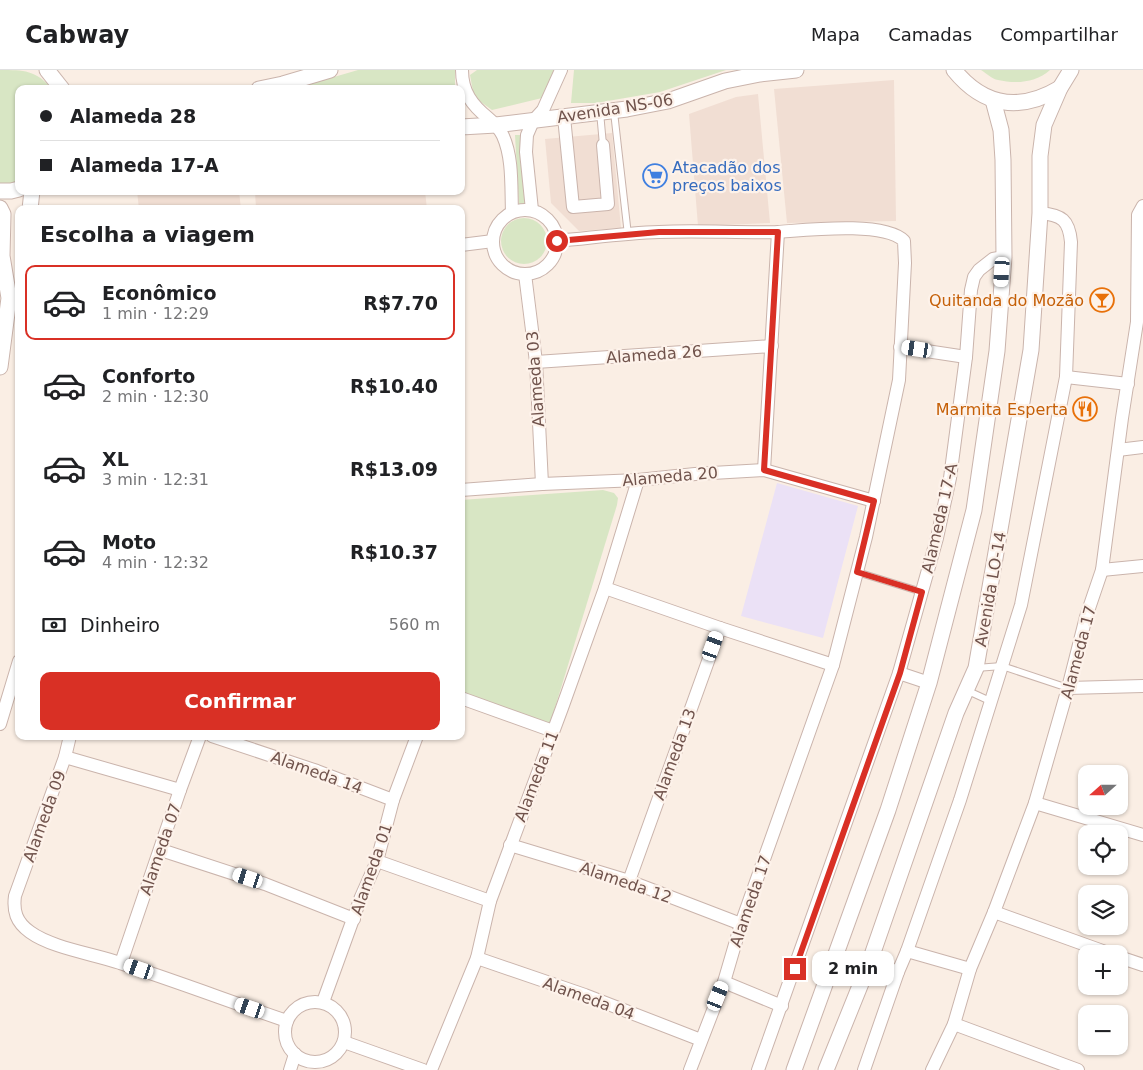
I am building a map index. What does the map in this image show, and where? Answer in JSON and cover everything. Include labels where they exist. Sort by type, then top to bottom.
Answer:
[{"type":"street","points":[[48,70],[62,85]]},
{"type":"street","points":[[268,85],[292,75],[330,70]]},
{"type":"street","points":[[462,70],[463,85]]},
{"type":"street","points":[[532,210],[526,152],[527,135],[533,120],[543,110],[561,70]]},
{"type":"street","name":"Avenida NS-06","points":[[465,127],[564,117],[668,102],[725,81],[760,74],[796,70]]},
{"type":"street","points":[[954,70],[971,89],[993,100],[1010,104],[1028,102],[1045,97],[1060,88]]},
{"type":"street","name":"Avenida LO-14","points":[[826,1070],[870,961],[966,690],[976,668],[1031,350],[1040,213],[1040,156],[1044,125],[1060,88],[1071,70]]},
{"type":"street","points":[[465,89],[472,104],[496,125],[503,134],[508,150],[512,212]]},
{"type":"street","name":"Avenida LO-14","points":[[794,1070],[888,810],[929,683],[974,510],[997,351],[1004,257],[1004,160],[1001,130],[993,100]]},
{"type":"street","points":[[564,117],[573,207],[608,204],[603,145]]},
{"type":"street","points":[[0,191],[15,190]]},
{"type":"street","points":[[0,208],[3,214],[2,256],[9,298],[0,367]]},
{"type":"street","points":[[522,209],[532,210],[548,219],[553,226],[557,241],[550,262],[543,268],[525,274],[515,272],[502,264],[494,252],[492,241],[494,232],[504,216],[522,209]]},
{"type":"street","name":"Alameda 17","points":[[932,1070],[954,1024],[970,969],[994,912],[1035,803],[1086,617],[1102,570],[1128,384],[1140,322],[1140,210]]},
{"type":"street","points":[[864,1070],[960,800],[1021,605],[1066,377],[1070,228],[1063,219],[1053,214],[1040,213]]},
{"type":"street","name":"Alameda 17","points":[[690,1070],[724,982],[741,924],[833,665],[874,501],[899,380],[905,263],[904,242],[899,236],[877,231],[822,228],[778,232]]},
{"type":"street","points":[[557,241],[659,232],[778,232],[764,470]]},
{"type":"street","points":[[465,244],[492,241]]},
{"type":"street","name":"Alameda 17-A","points":[[758,1070],[900,673],[937,538],[950,478],[966,357],[971,290],[974,277],[979,270],[993,259],[1004,257]]},
{"type":"street","name":"Alameda 03","points":[[525,274],[536,362],[542,484]]},
{"type":"street","points":[[9,298],[15,287]]},
{"type":"street","name":"Alameda 26","points":[[536,362],[772,346]]},
{"type":"street","points":[[900,347],[966,357]]},
{"type":"street","points":[[1066,377],[1128,384]]},
{"type":"street","points":[[1118,450],[1143,447]]},
{"type":"street","name":"Alameda 20","points":[[465,490],[638,480],[764,470],[874,501]]},
{"type":"street","name":"Alameda 11","points":[[431,1070],[477,958],[490,901],[605,588],[638,480]]},
{"type":"street","points":[[1102,570],[1143,566]]},
{"type":"street","points":[[605,588],[833,665]]},
{"type":"street","name":"Alameda 13","points":[[629,881],[720,628]]},
{"type":"street","points":[[900,673],[929,683]]},
{"type":"street","points":[[1068,688],[1143,686]]},
{"type":"street","points":[[0,724],[14,694]]},
{"type":"street","points":[[465,699],[553,731]]},
{"type":"street","name":"Alameda 09","points":[[69,740],[65,757],[15,896],[13,909],[21,924],[30,932],[63,946],[121,963]]},
{"type":"street","name":"Alameda 07","points":[[121,963],[199,740]]},
{"type":"street","name":"Alameda 14","points":[[224,740],[317,771],[393,800]]},
{"type":"street","name":"Alameda 01","points":[[323,1002],[361,897],[377,861],[393,800],[416,740]]},
{"type":"street","points":[[65,757],[180,790]]},
{"type":"street","points":[[1035,803],[1143,835]]},
{"type":"street","name":"Alameda 12","points":[[510,846],[629,881],[741,924]]},
{"type":"street","points":[[161,850],[265,884],[354,919]]},
{"type":"street","points":[[377,861],[490,901]]},
{"type":"street","points":[[994,912],[1086,945]]},
{"type":"street","points":[[907,952],[970,969]]},
{"type":"street","name":"Alameda 04","points":[[477,958],[584,995],[701,1040]]},
{"type":"street","points":[[1128,960],[1143,965]]},
{"type":"street","points":[[870,961],[898,972]]},
{"type":"street","points":[[121,963],[287,1021]]},
{"type":"street","points":[[724,982],[782,1006]]},
{"type":"street","points":[[323,1002],[332,1006],[342,1018],[346,1032],[344,1042],[339,1051],[331,1058],[311,1066],[295,1054],[286,1039],[285,1030],[287,1021],[297,1007],[305,1003],[323,1002]]},
{"type":"street","points":[[954,1024],[1078,1070]]},
{"type":"street","points":[[344,1042],[423,1070]]},
{"type":"street","points":[[290,1070],[295,1054]]},
{"type":"lane","points":[[603,145],[607,111]]},
{"type":"lane","points":[[607,111],[628,235]]},
{"type":"lane","points":[[857,572],[922,592]]},
{"type":"lane","points":[[976,668],[1002,666],[1068,688]]},
{"type":"lane","points":[[966,690],[990,701]]},
{"type":"shaded area","points":[[894,80],[896,221],[787,223],[774,89]]},
{"type":"shaded area","points":[[758,94],[770,223],[698,226],[689,114],[736,97]]},
{"type":"shaded area","points":[[612,133],[621,228],[579,231],[551,203],[545,139]]},
{"type":"shaded area","points":[[137,195],[239,195],[241,205],[139,205]]},
{"type":"shaded area","points":[[255,195],[425,195],[427,205],[256,205]]},
{"type":"shaded area","points":[[777,483],[858,506],[823,638],[741,616]]},
{"type":"green space","points":[[0,70],[29,72],[48,85],[15,85],[15,182],[0,183]]},
{"type":"green space","points":[[358,70],[455,70],[455,85],[307,85]]},
{"type":"green space","points":[[477,70],[553,70],[553,73],[542,98],[492,110],[474,97],[470,75]]},
{"type":"green space","points":[[574,70],[726,70],[660,92],[596,103],[571,103]]},
{"type":"green space","points":[[981,70],[1050,70],[1038,78],[1018,82],[996,79]]},
{"type":"green space","points":[[515,135],[520,135],[527,205],[519,206]]},
{"type":"green space","points":[[529,218],[541,224],[546,232],[546,250],[541,258],[533,263],[519,264],[507,258],[502,250],[501,236],[507,224],[515,219]]},
{"type":"green space","points":[[603,490],[614,493],[618,498],[550,724],[465,694],[465,500]]},
{"type":"place","name":"Atacadão dos preços baixos","points":[[655,176]]},
{"type":"place","name":"Quitanda do Mozão","points":[[1102,300]]},
{"type":"place","name":"Marmita Esperta","points":[[1085,409]]},
{"type":"route","points":[[557,241],[659,232],[778,232],[764,470],[874,501],[857,572],[922,592],[900,673],[795,969]]}]
